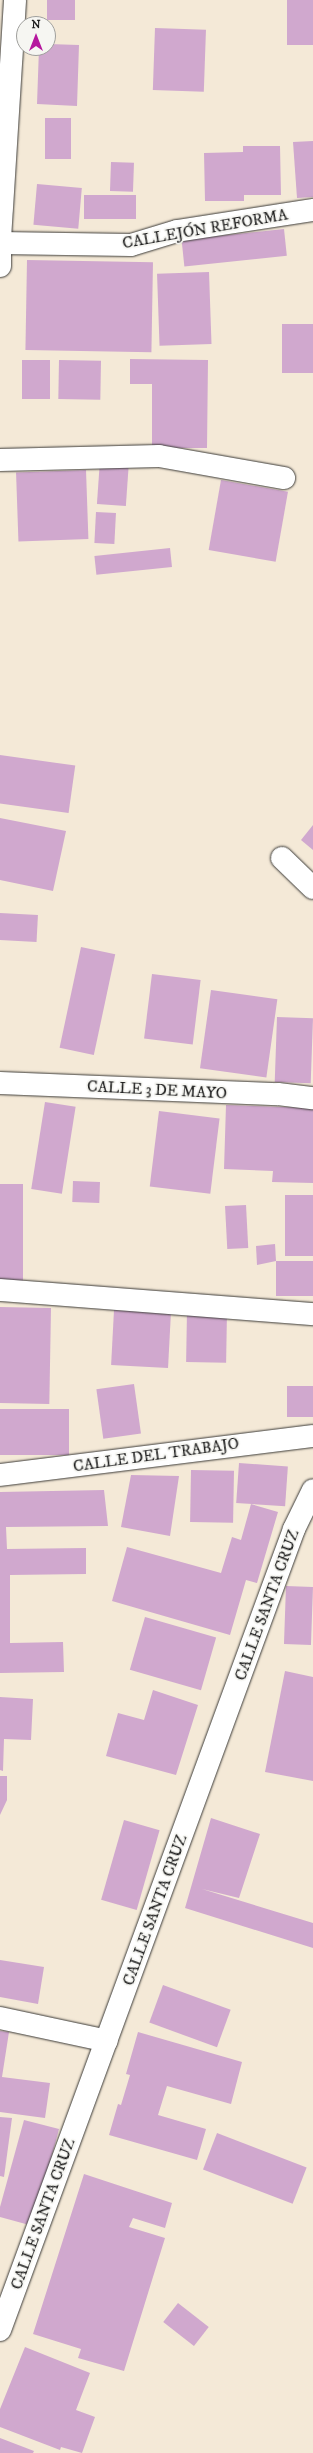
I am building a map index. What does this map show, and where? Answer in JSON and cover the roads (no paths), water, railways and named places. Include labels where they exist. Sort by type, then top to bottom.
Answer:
[{"type":"street","points":[[0,239],[15,0]]},
{"type":"street","name":"CALLEJÓN REFORMA","points":[[0,242],[131,245],[177,231],[313,210]]},
{"type":"street","points":[[0,248],[0,266]]},
{"type":"street","points":[[0,460],[159,456],[284,478]]},
{"type":"street","points":[[282,858],[313,888]]},
{"type":"street","name":"CALLE 3 DE MAYO","points":[[0,1083],[278,1094],[313,1098]]},
{"type":"street","points":[[0,1290],[313,1314]]},
{"type":"street","name":"CALLE DEL TRABAJO","points":[[0,1475],[313,1436]]},
{"type":"street","name":"CALLE SANTA CRUZ","points":[[0,2330],[294,1529],[313,1490]]},
{"type":"street","points":[[0,2018],[107,2041]]}]
